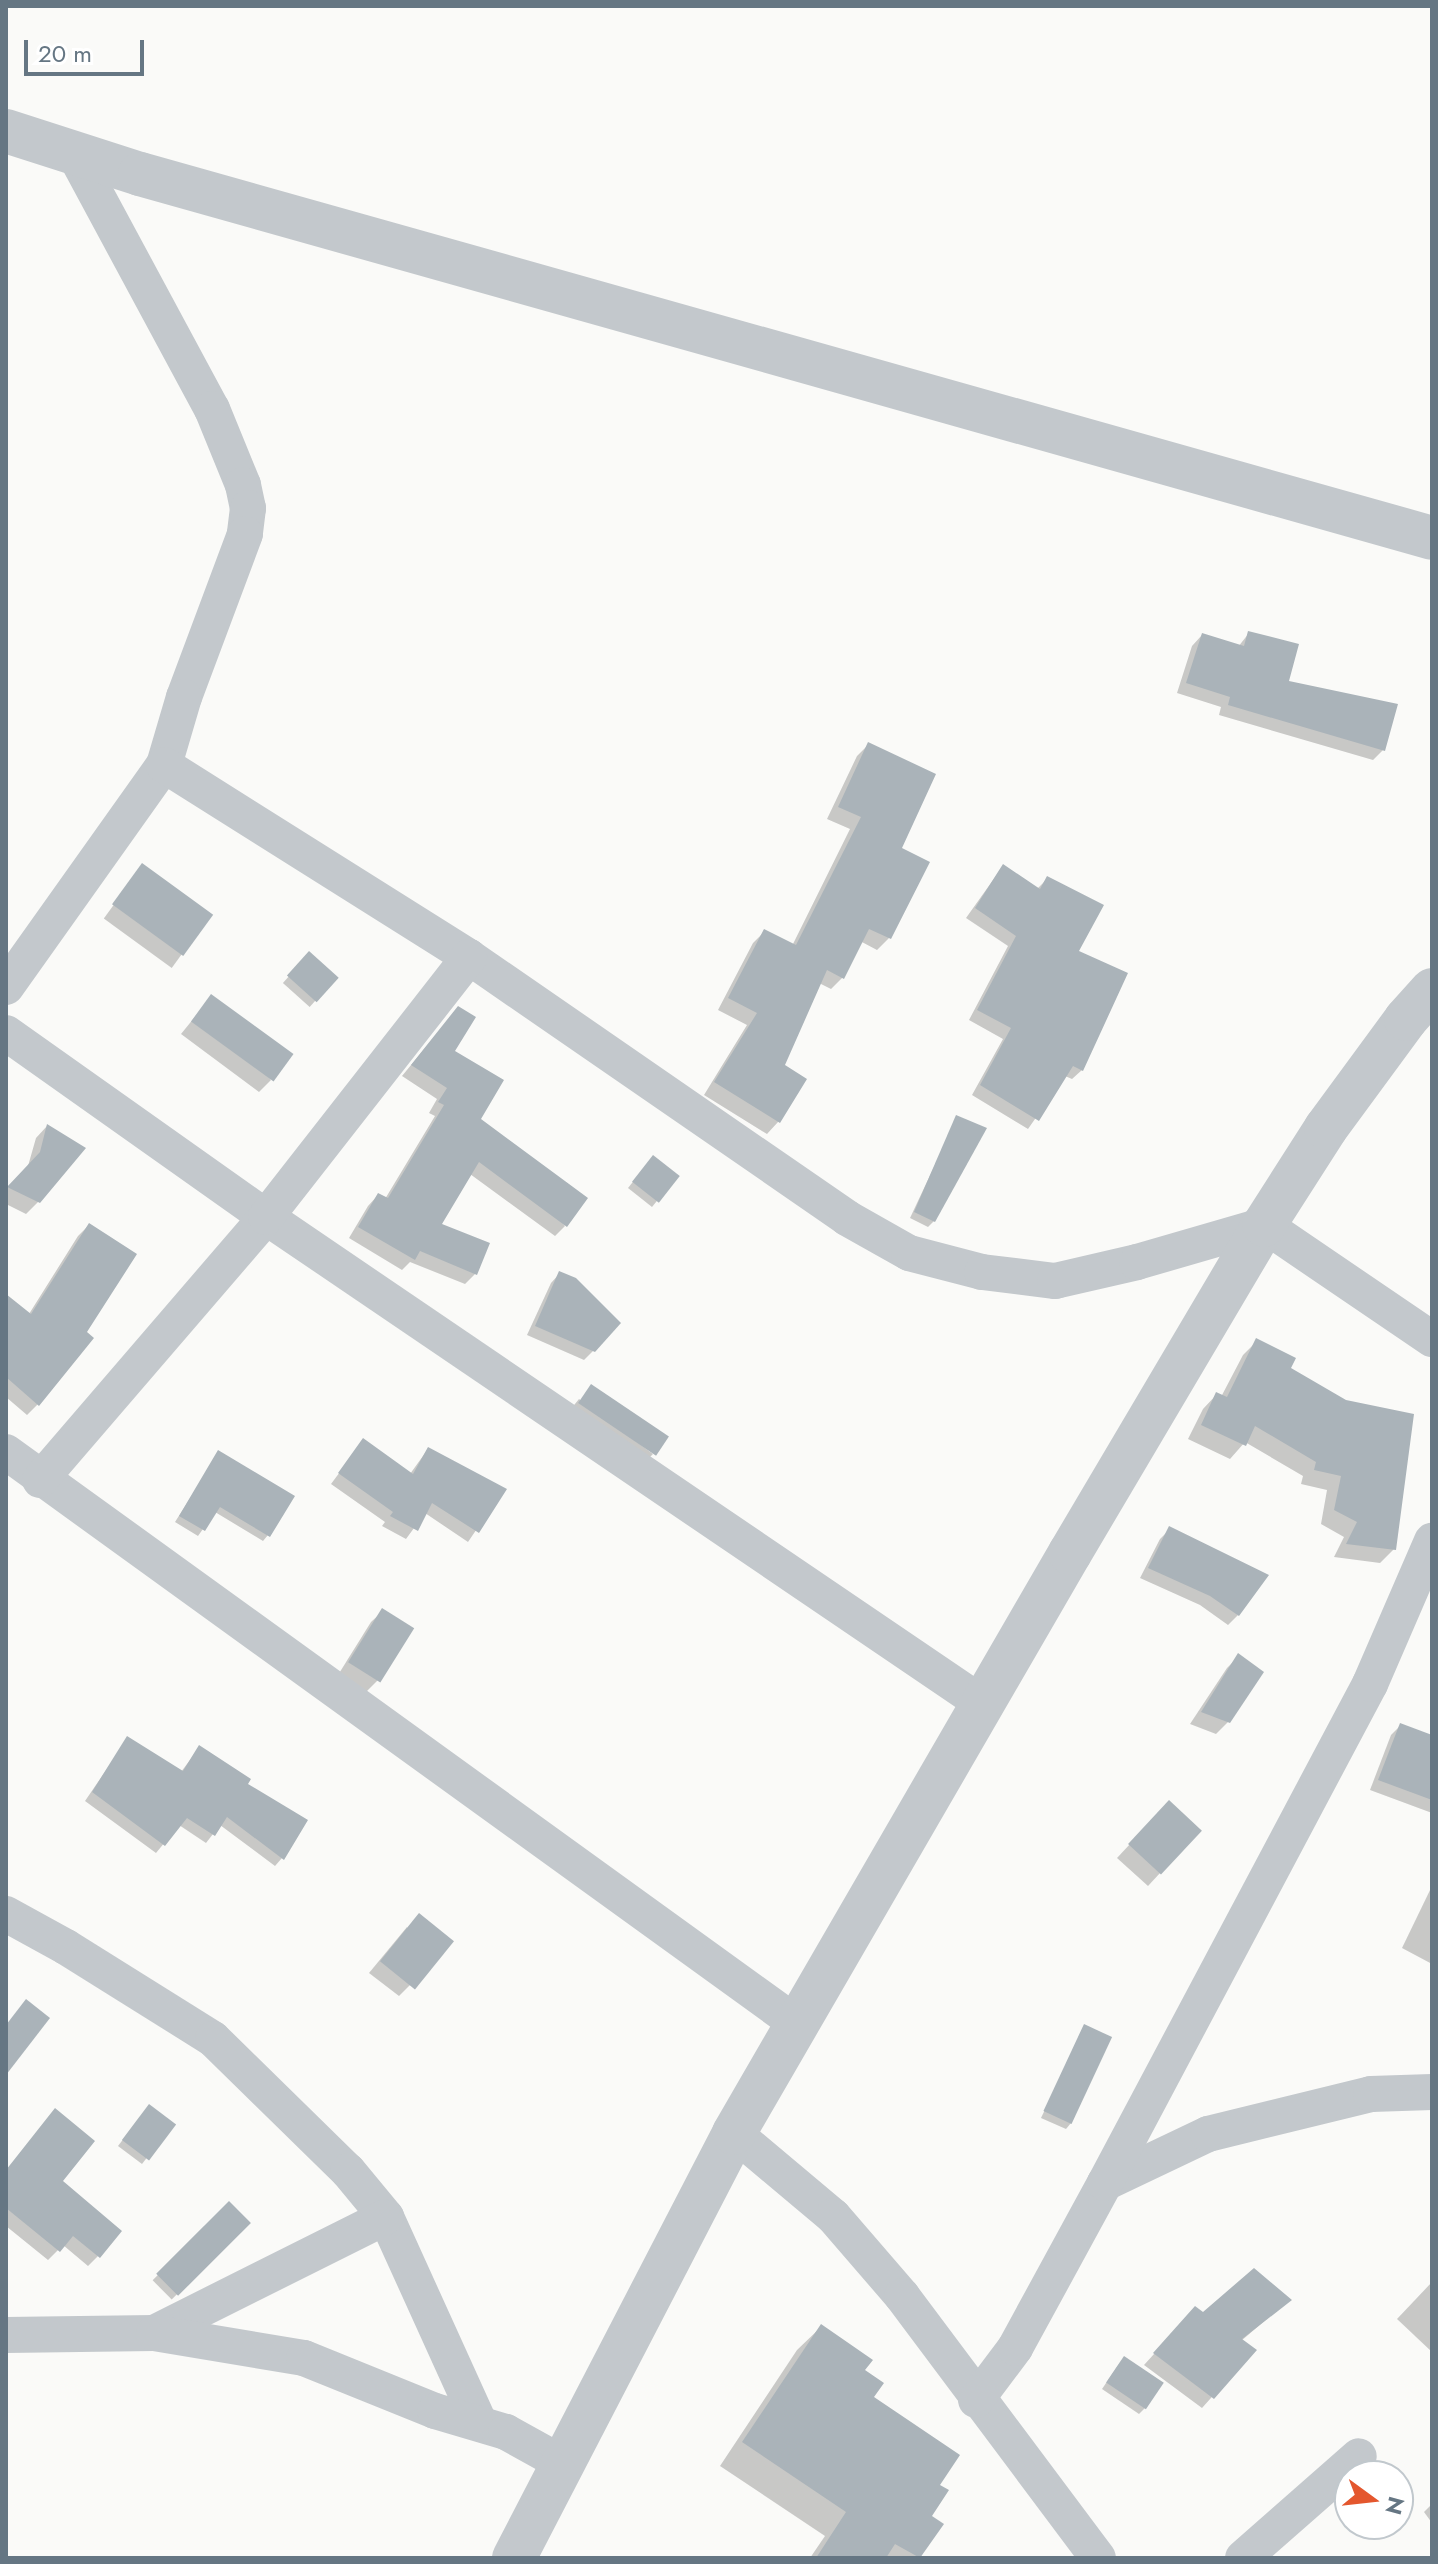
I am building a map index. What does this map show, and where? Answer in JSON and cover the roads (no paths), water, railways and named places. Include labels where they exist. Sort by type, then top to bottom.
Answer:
[{"type":"street","points":[[6,131],[74,153],[1432,538]]},
{"type":"street","points":[[6,987],[164,765],[184,697],[245,534],[248,508],[243,485],[212,409],[74,153]]},
{"type":"street","points":[[164,765],[469,957],[847,1218],[909,1253],[982,1272],[1055,1281],[1137,1262],[1264,1225]]},
{"type":"street","points":[[40,1480],[266,1217],[469,957]]},
{"type":"street","points":[[521,2555],[562,2463],[734,2133],[796,2023],[1264,1225],[1326,1128],[1406,1019],[1432,990]]},
{"type":"street","points":[[6,1033],[266,1217],[983,1704]]},
{"type":"street","points":[[1264,1225],[1432,1339]]},
{"type":"street","points":[[6,1452],[40,1480],[796,2023]]},
{"type":"street","points":[[976,2400],[1015,2348],[1370,1684],[1432,1541]]},
{"type":"street","points":[[6,1914],[66,1947],[213,2039],[348,2171],[386,2217],[480,2424]]},
{"type":"street","points":[[1105,2183],[1208,2134],[1371,2094],[1432,2092]]},
{"type":"street","points":[[734,2133],[833,2216],[902,2296],[976,2400],[1098,2558]]},
{"type":"street","points":[[154,2333],[386,2217]]},
{"type":"street","points":[[6,2335],[154,2333],[304,2358],[435,2411],[506,2432],[562,2463]]},
{"type":"street","points":[[1243,2558],[1359,2456]]}]
